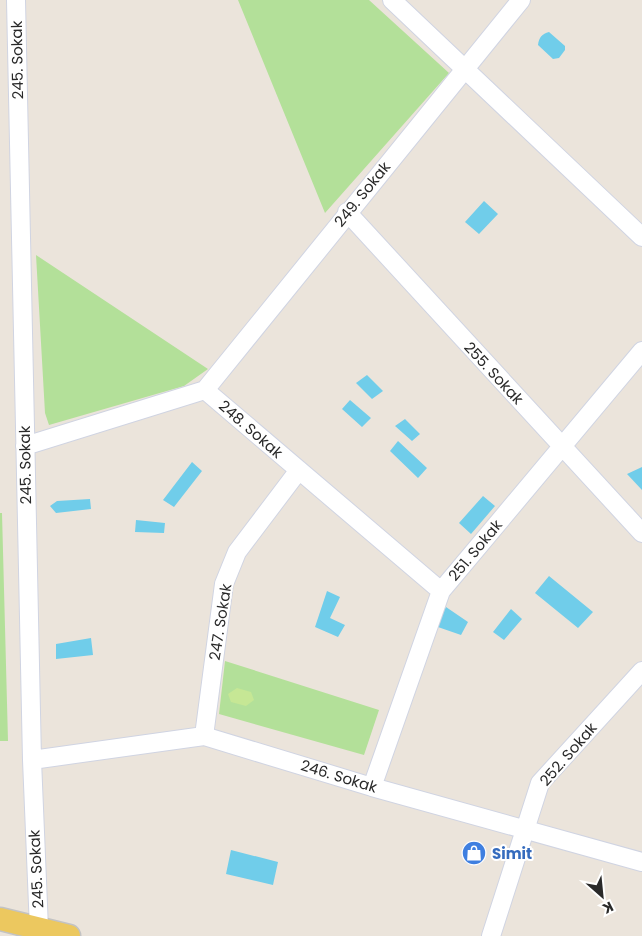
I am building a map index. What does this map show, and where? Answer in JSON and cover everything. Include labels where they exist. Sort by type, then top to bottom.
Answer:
[{"type":"main road","points":[[0,920],[69,936]]},
{"type":"street","name":"245. Sokak","points":[[16,0],[32,760],[39,929]]},
{"type":"street","points":[[392,0],[642,237]]},
{"type":"street","name":"249. Sokak","points":[[205,390],[347,212],[521,0]]},
{"type":"street","name":"255. Sokak","points":[[347,212],[642,533]]},
{"type":"street","name":"251. Sokak","points":[[372,787],[441,591],[642,350]]},
{"type":"street","name":"248. Sokak","points":[[25,446],[205,390],[441,591]]},
{"type":"street","name":"247. Sokak","points":[[204,736],[224,584],[237,552],[299,470]]},
{"type":"street","name":"252. Sokak","points":[[491,936],[540,783],[642,671]]},
{"type":"street","name":"246. Sokak","points":[[32,760],[204,736],[372,787],[642,862]]},
{"type":"green space","points":[[238,0],[369,0],[449,73],[325,213]]},
{"type":"green space","points":[[36,255],[208,369],[184,386],[49,425],[45,413]]},
{"type":"green space","points":[[0,513],[2,513],[8,741],[0,741]]},
{"type":"green space","points":[[225,661],[379,710],[364,755],[219,714]]},
{"type":"green space","points":[[237,688],[251,692],[254,700],[246,706],[231,702],[228,694]]},
{"type":"water","points":[[549,32],[565,46],[565,50],[559,58],[553,59],[538,45],[541,36]]},
{"type":"water","points":[[484,201],[498,214],[479,234],[465,222]]},
{"type":"water","points":[[367,375],[383,391],[372,399],[356,383]]},
{"type":"water","points":[[350,400],[371,418],[362,427],[342,409]]},
{"type":"water","points":[[405,419],[420,434],[412,441],[395,426]]},
{"type":"water","points":[[398,441],[427,468],[418,478],[390,451]]},
{"type":"water","points":[[192,462],[202,471],[174,507],[163,500]]},
{"type":"water","points":[[642,467],[642,490],[627,474]]},
{"type":"water","points":[[483,496],[495,506],[471,534],[459,523]]},
{"type":"water","points":[[90,499],[91,509],[56,513],[50,506],[57,501]]},
{"type":"water","points":[[136,520],[165,523],[164,533],[135,532]]},
{"type":"water","points":[[549,576],[593,612],[578,628],[535,593]]},
{"type":"water","points":[[327,591],[340,597],[330,618],[345,625],[338,637],[315,627]]},
{"type":"water","points":[[446,607],[468,622],[461,635],[435,626]]},
{"type":"water","points":[[511,609],[522,619],[504,640],[493,632]]},
{"type":"water","points":[[91,638],[93,655],[56,659],[56,644]]},
{"type":"water","points":[[231,850],[278,862],[273,885],[226,874]]},
{"type":"place","name":"Simit","points":[[474,853]]}]
